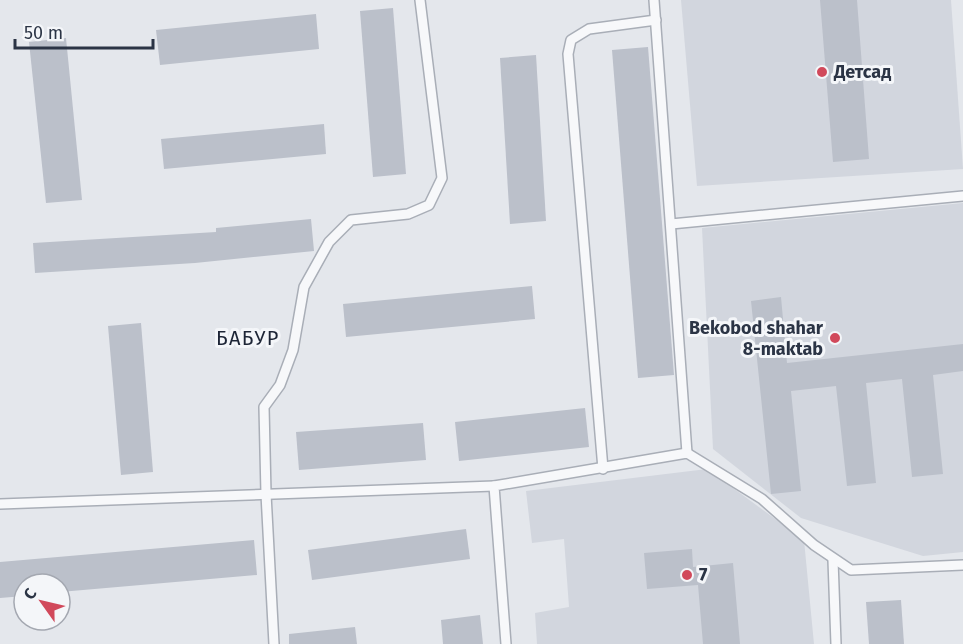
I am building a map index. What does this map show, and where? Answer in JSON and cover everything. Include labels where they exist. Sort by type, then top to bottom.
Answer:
[{"type":"lane","points":[[274,644],[264,407],[280,385],[293,350],[304,287],[329,242],[351,220],[408,214],[429,205],[442,178],[420,0]]},
{"type":"lane","points":[[654,0],[687,453]]},
{"type":"lane","points":[[603,469],[568,54],[571,40],[589,29],[656,20]]},
{"type":"lane","points":[[671,224],[963,196]]},
{"type":"lane","points":[[0,504],[494,486],[687,453],[762,499],[833,560],[852,570],[963,565]]},
{"type":"lane","points":[[494,486],[506,644]]},
{"type":"lane","points":[[833,560],[836,644]]},
{"type":"shaded area","name":"Детсад","points":[[681,0],[951,0],[963,169],[697,186]]},
{"type":"shaded area","name":"Bekobod shahar 8-maktab","points":[[963,203],[963,552],[923,556],[801,518],[713,449],[702,228]]},
{"type":"shaded area","name":"7","points":[[707,469],[804,540],[814,644],[537,644],[535,613],[569,607],[564,539],[532,543],[526,491]]},
{"type":"building","points":[[820,0],[857,0],[869,159],[833,162]]},
{"type":"building","points":[[393,8],[406,174],[373,177],[360,11]]},
{"type":"building","points":[[316,14],[319,49],[160,65],[156,30]]},
{"type":"building","points":[[66,38],[82,200],[46,203],[29,42]]},
{"type":"building","points":[[648,47],[674,375],[638,378],[612,50]]},
{"type":"building","points":[[536,55],[546,221],[510,224],[500,58]]},
{"type":"building","points":[[324,124],[326,154],[164,169],[161,139]]},
{"type":"building","points":[[311,219],[314,251],[195,263],[35,273],[33,243],[216,232],[216,228]]},
{"type":"building","points":[[532,286],[535,319],[346,337],[343,304]]},
{"type":"building","points":[[781,297],[787,363],[963,344],[963,371],[933,375],[943,474],[912,477],[902,379],[866,383],[876,483],[847,486],[836,386],[791,391],[801,491],[771,494],[751,301]]},
{"type":"building","points":[[141,323],[153,472],[121,475],[108,326]]},
{"type":"building","points":[[585,408],[589,447],[459,461],[455,422]]},
{"type":"building","points":[[423,423],[426,460],[299,470],[296,432]]},
{"type":"building","points":[[466,529],[470,559],[312,580],[308,550]]},
{"type":"building","points":[[254,540],[257,575],[72,591],[72,572],[12,572],[12,597],[0,598],[0,562]]},
{"type":"building","points":[[692,549],[693,567],[733,563],[740,644],[703,644],[698,585],[647,589],[644,553]]},
{"type":"building","points":[[901,600],[904,644],[869,644],[866,602]]},
{"type":"building","points":[[480,615],[483,644],[443,644],[441,620]]},
{"type":"building","points":[[355,627],[357,644],[289,644],[289,634]]},
{"type":"place","name":"Детсад","points":[[822,72]]},
{"type":"place","name":"Bekobod shahar 8-maktab","points":[[835,338]]},
{"type":"place","name":"7","points":[[687,575]]},
{"type":"district","name":"БАБУР","points":[[248,338]]}]
